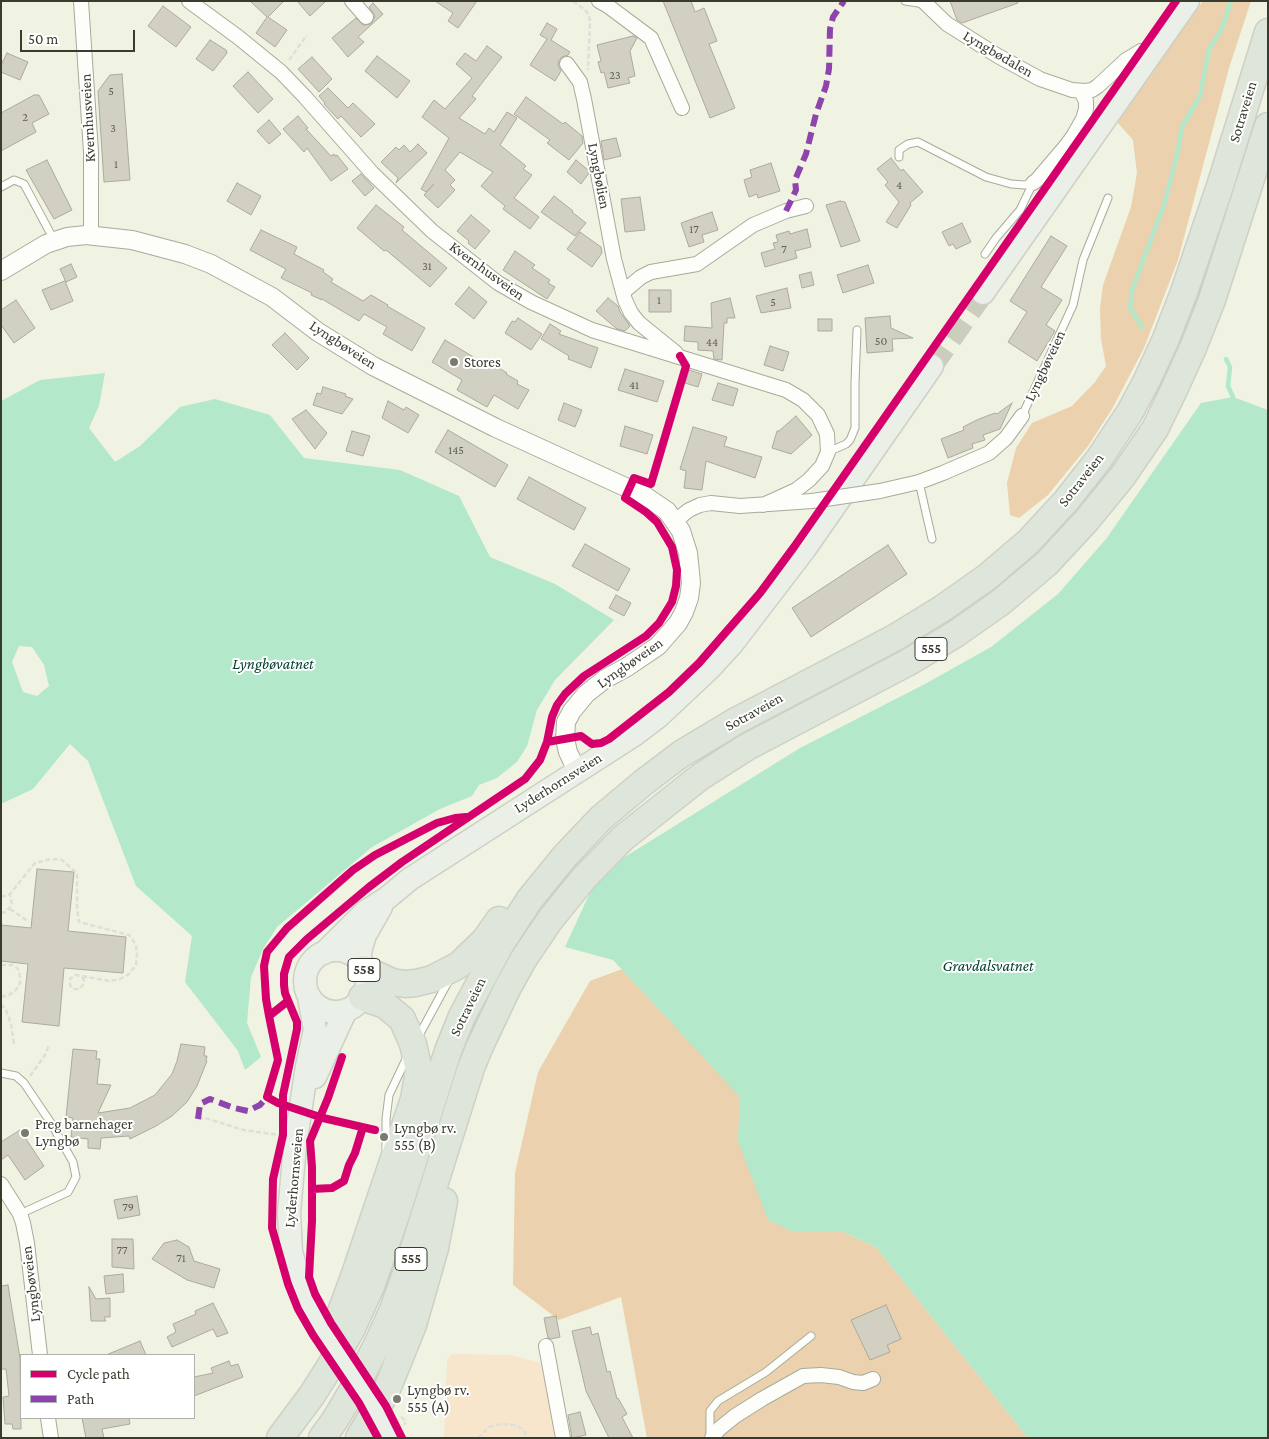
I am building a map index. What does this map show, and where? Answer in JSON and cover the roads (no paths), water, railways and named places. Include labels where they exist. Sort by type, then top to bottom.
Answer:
[{"type":"highway","name":"Sotraveien","points":[[284,1433],[331,1365],[352,1328],[371,1286],[396,1215],[448,1050],[462,1016],[500,945],[530,899],[565,856],[601,818],[681,754],[736,721],[896,637],[943,608],[987,577],[1022,548],[1066,501],[1100,459],[1130,412],[1165,341],[1201,242],[1268,32]]},
{"type":"highway","name":"Sotraveien","points":[[322,1438],[360,1378],[377,1345],[407,1271],[471,1068],[507,989],[523,960],[550,920],[584,878],[622,838],[700,777],[747,748],[907,663],[957,633],[1001,602],[1046,564],[1086,521],[1122,477],[1155,429],[1181,375],[1212,300],[1268,126]]},
{"type":"highway","name":"555","points":[[362,965],[392,982],[405,984],[416,984],[432,979],[459,966],[485,940],[556,848],[601,818]]},
{"type":"highway","name":"555","points":[[284,1433],[303,1390],[334,1332],[417,1085],[419,1070],[414,1044],[402,1019],[385,1005],[354,1003]]},
{"type":"highway","name":"555","points":[[359,1438],[385,1394],[413,1325],[435,1248],[471,1068]]},
{"type":"main road","points":[[983,293],[1072,151],[1150,56],[1188,1]]},
{"type":"main road","name":"Lyderhornsveien","points":[[324,952],[366,912],[410,879],[659,716],[709,669],[732,644],[804,550],[932,366]]},
{"type":"main road","name":"Lyderhornsveien","points":[[362,965],[361,948],[365,935],[387,898]]},
{"type":"main road","name":"558","points":[[310,997],[306,988],[305,977],[308,966],[324,952],[334,950],[353,955],[362,965],[366,978],[366,988],[354,1003]]},
{"type":"main road","points":[[310,997],[316,1005],[336,1012],[354,1003]]},
{"type":"main road","name":"Lyderhornsveien","points":[[310,997],[315,1030],[307,1066],[287,1131],[294,1146],[290,1188],[289,1234],[295,1270],[304,1296],[321,1329],[368,1398],[395,1432]]},
{"type":"main road","name":"Lyderhornsveien","points":[[287,1131],[319,1066],[354,1003]]},
{"type":"street","name":"Kvernhusveien","points":[[81,1],[91,152],[91,235]]},
{"type":"street","name":"Kvernhusveien","points":[[189,1],[281,72],[372,173],[432,230],[498,283],[531,302],[592,330],[786,390],[803,400],[818,415],[828,434],[828,452]]},
{"type":"street","points":[[352,1],[366,17]]},
{"type":"street","name":"Lyngbødalen","points":[[924,2],[947,24],[1006,60],[1040,79],[1072,90],[1082,91]]},
{"type":"street","points":[[606,3],[651,38],[682,108]]},
{"type":"street","points":[[1033,183],[1072,151],[1074,135],[1086,109],[1086,101],[1082,91],[1092,90],[1098,86],[1126,60],[1141,51],[1150,56]]},
{"type":"street","name":"Lyngbølien","points":[[567,64],[580,82],[614,259],[631,313],[639,323],[680,356]]},
{"type":"street","points":[[623,292],[651,272],[697,264],[753,225],[806,206]]},
{"type":"street","name":"Lyngbøveien","points":[[1,271],[46,244],[67,237],[91,235],[132,240],[186,254],[211,264],[272,297],[318,332],[373,366],[496,428],[645,496],[666,511],[675,521],[686,543],[691,567],[689,598],[684,612],[670,634],[658,646],[599,684],[586,694],[572,711],[566,722],[565,740],[568,752],[577,771]]},
{"type":"street","name":"Lyngbøveien","points":[[675,521],[688,510],[711,503],[740,506],[812,501],[880,491],[919,482],[969,463],[989,452],[1006,438],[1022,416]]},
{"type":"street","points":[[763,505],[788,494],[810,480],[822,466],[828,452]]},
{"type":"street","name":"Lyngbøveien","points":[[1,1184],[20,1214],[27,1242],[40,1354]]},
{"type":"street","points":[[546,1346],[563,1438]]},
{"type":"street","points":[[711,1438],[735,1416],[762,1398],[803,1376],[839,1377],[863,1383],[873,1379]]},
{"type":"street","points":[[48,1419],[51,1438]]},
{"type":"lane","points":[[905,1],[924,2]]},
{"type":"lane","points":[[899,157],[899,150],[908,144],[918,142],[986,177],[1011,184],[1024,185],[1033,183]]},
{"type":"lane","points":[[1,186],[14,180],[24,184],[54,241]]},
{"type":"lane","points":[[985,254],[1020,210],[1033,183]]},
{"type":"lane","name":"Lyngbøveien","points":[[1022,416],[1072,305],[1083,260],[1108,198]]},
{"type":"lane","points":[[828,452],[846,444],[850,440],[855,428],[858,330]]},
{"type":"lane","points":[[919,482],[932,539]]},
{"type":"lane","points":[[414,1044],[445,986],[459,966]]},
{"type":"lane","points":[[1,1073],[16,1076],[24,1083],[51,1123],[73,1162],[76,1177],[68,1192],[20,1214]]},
{"type":"lane","points":[[711,1438],[710,1411],[718,1400],[766,1372],[811,1336]]},
{"type":"water","name":"Lyngbøvatnet","points":[[105,373],[99,406],[89,428],[115,462],[140,446],[180,407],[215,399],[270,415],[304,458],[400,470],[459,496],[490,557],[555,584],[614,620],[555,680],[537,710],[527,746],[517,762],[497,778],[479,785],[472,796],[440,809],[372,847],[277,927],[263,949],[251,977],[247,1023],[261,1057],[245,1070],[238,1051],[185,982],[192,936],[136,886],[88,761],[70,744],[33,789],[1,804],[1,401],[40,380]],"holes":[[[19,646],[32,647],[44,665],[49,686],[37,696],[23,692],[12,662]]]},
{"type":"water","name":"Gravdalsvatnet","points":[[1233,397],[1268,410],[1268,1438],[1028,1438],[876,1247],[841,1231],[791,1231],[768,1220],[738,1141],[740,1097],[613,960],[565,947],[599,873],[800,748],[925,684],[991,647],[1058,594],[1106,539],[1201,403]]},
{"type":"waterway","points":[[1142,327],[1130,308],[1132,290],[1164,205],[1182,127],[1200,96],[1209,49],[1222,29],[1231,1]]},
{"type":"waterway","points":[[1226,359],[1230,367],[1228,386],[1233,397]]},
{"type":"tunnel","points":[[932,366],[983,293]]},
{"type":"place","name":"Stores","points":[[454,362]]},
{"type":"place","name":"Preg barnehager Lyngbø","points":[[25,1133]]},
{"type":"place","name":"Lyngbø rv. 555 (B)","points":[[384,1137]]},
{"type":"place","name":"Lyngbø rv. 555 (A)","points":[[397,1399]]}]
